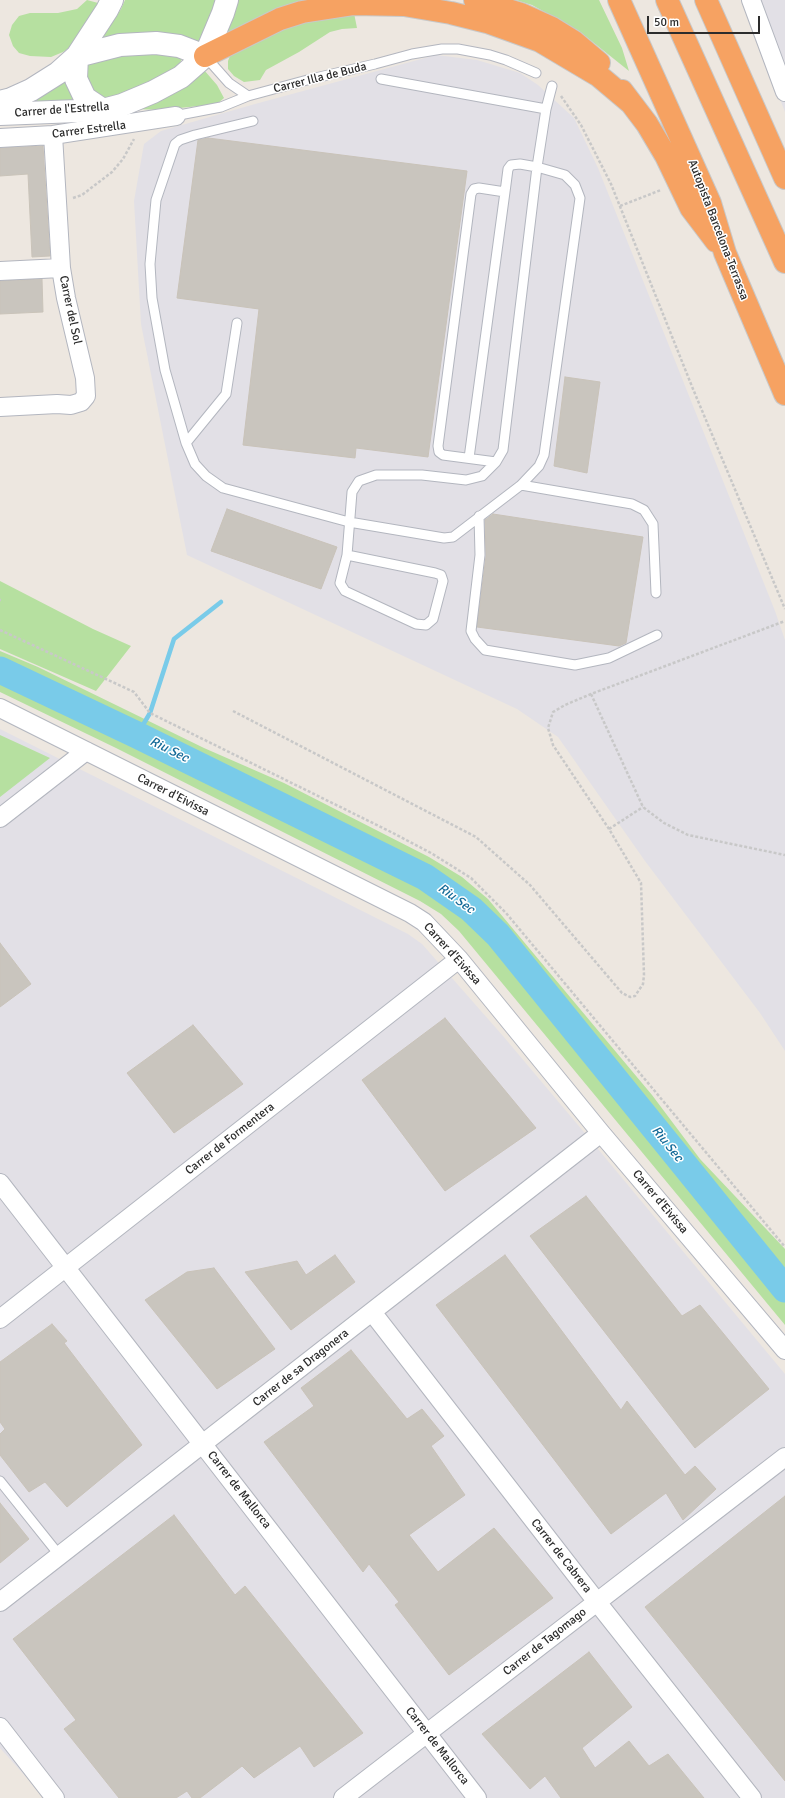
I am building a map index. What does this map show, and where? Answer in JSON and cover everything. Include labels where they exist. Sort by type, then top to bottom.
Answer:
[{"type":"highway","points":[[475,0],[521,14],[552,28],[573,41],[612,77],[647,124],[666,156],[691,208],[725,253]]},
{"type":"highway","name":"Autopista Barcelona-Terrassa","points":[[620,0],[710,203],[725,253],[785,394]]},
{"type":"highway","points":[[667,0],[785,262]]},
{"type":"highway","points":[[706,0],[785,178]]},
{"type":"highway","points":[[205,56],[274,22],[302,12],[354,4],[404,5],[451,13],[487,22],[540,41],[599,76],[631,103]]},
{"type":"street","points":[[103,110],[91,104],[82,94],[76,79],[77,56],[112,0]]},
{"type":"street","points":[[77,56],[120,45],[156,43],[180,46],[205,56],[227,0]]},
{"type":"street","points":[[752,0],[785,92]]},
{"type":"street","name":"Carrer de l'Estrella","points":[[0,102],[31,90],[58,73],[77,56]]},
{"type":"street","name":"Carrer de l'Estrella","points":[[0,114],[103,110],[122,105],[153,92],[181,77],[205,56]]},
{"type":"street","name":"Carrer Estrella","points":[[0,138],[53,135],[132,116],[176,116]]},
{"type":"street","name":"Carrer del Sol","points":[[0,407],[57,404],[71,405],[81,402],[86,396],[86,387],[66,298],[61,268],[53,135]]},
{"type":"street","points":[[0,271],[61,268]]},
{"type":"street","name":"Carrer d'Eivissa","points":[[0,708],[410,913],[424,922],[459,959],[601,1133],[785,1350]]},
{"type":"street","points":[[0,818],[86,751]]},
{"type":"street","name":"Carrer de Formentera","points":[[0,1320],[459,959]]},
{"type":"street","name":"Carrer de sa Dragonera","points":[[0,1602],[601,1133]]},
{"type":"street","name":"Carrer de Mallorca","points":[[0,1183],[477,1798]]},
{"type":"street","name":"Carrer de Cabrera","points":[[372,1312],[597,1602],[752,1798]]},
{"type":"street","name":"Carrer de Tagomago","points":[[343,1798],[785,1456]]},
{"type":"street","points":[[0,1727],[55,1798]]},
{"type":"lane","name":"Carrer Illa de Buda","points":[[176,116],[221,107],[248,96],[311,79],[412,54],[442,49],[458,49],[490,55],[536,73]]},
{"type":"lane","points":[[205,56],[229,83],[248,96]]},
{"type":"lane","points":[[382,79],[546,109]]},
{"type":"lane","points":[[347,555],[441,575],[443,582],[434,619],[426,625],[416,624],[345,591],[340,584],[347,555],[352,492],[359,481],[376,475],[422,475],[466,480],[482,476],[496,462],[503,450],[537,167],[546,109],[552,86]]},
{"type":"lane","points":[[103,110],[132,116]]},
{"type":"lane","points":[[252,121],[195,134],[180,140],[175,144],[156,200],[150,264],[152,298],[165,370],[186,443],[195,464],[206,476],[223,488],[349,522],[444,538],[453,537],[521,485],[539,466],[547,443],[580,198],[575,185],[565,175],[537,167],[520,164],[511,165],[508,169],[469,458]]},
{"type":"lane","points":[[496,462],[443,455],[438,446],[471,194],[474,189],[479,188],[505,192]]},
{"type":"lane","points":[[186,443],[226,394],[237,323]]},
{"type":"lane","points":[[521,485],[632,504],[644,510],[653,524],[656,594]]},
{"type":"lane","points":[[479,516],[480,555],[471,631],[475,639],[485,650],[575,665],[610,658],[657,635]]},
{"type":"lane","points":[[0,1481],[60,1556]]},
{"type":"path","points":[[552,86],[566,101],[581,125],[611,184],[693,389],[785,609]]},
{"type":"path","points":[[57,199],[74,198],[82,195],[112,172],[131,146],[137,134],[132,116]]},
{"type":"path","points":[[620,206],[660,190]]},
{"type":"path","points":[[233,711],[476,837],[530,885],[622,993],[630,997],[636,996],[643,984],[644,974],[641,883],[609,829],[553,745],[548,728],[553,712],[591,694],[785,621]]},
{"type":"path","points":[[0,630],[134,692],[150,713],[391,832],[431,853],[471,878],[506,913],[785,1247]]},
{"type":"path","points":[[591,694],[643,807],[664,823],[688,835],[785,855]]},
{"type":"path","points":[[609,829],[643,807]]},
{"type":"shaded area","points":[[741,0],[785,0],[785,112]]},
{"type":"shaded area","points":[[436,55],[477,60],[520,73],[538,85],[574,118],[598,168],[775,611],[785,640],[785,1051],[760,1013],[645,861],[558,737],[517,709],[187,555],[141,324],[134,201],[144,144],[161,131]]},
{"type":"shaded area","points":[[0,729],[408,934],[422,944],[503,1036],[785,1374],[785,1798],[45,1798],[0,1748]]},
{"type":"green space","points":[[87,0],[98,3],[88,24],[73,45],[63,52],[51,57],[30,56],[19,53],[13,46],[9,35],[12,25],[19,16],[30,13],[58,13],[77,9]]},
{"type":"green space","points":[[125,0],[216,0],[200,46],[105,41],[102,38],[121,9]]},
{"type":"green space","points":[[238,0],[338,0],[220,43]]},
{"type":"green space","points":[[516,0],[599,0],[622,48],[629,71],[579,31],[532,5]]},
{"type":"green space","points":[[354,13],[357,28],[342,29],[330,32],[299,52],[266,70],[260,80],[244,82],[234,76],[228,69],[228,61],[231,53],[264,36],[313,18]]},
{"type":"green space","points":[[119,50],[182,57],[180,64],[169,74],[113,98],[102,97],[87,88],[86,64]]},
{"type":"green space","points":[[204,70],[217,85],[224,98],[217,104],[161,110],[137,109]]},
{"type":"green space","points":[[66,75],[77,103],[7,106]]},
{"type":"green space","points":[[0,581],[93,629],[131,646],[96,691],[0,649]]},
{"type":"green space","points":[[0,651],[38,667],[204,748],[284,783],[429,857],[462,877],[488,899],[652,1095],[700,1159],[785,1249],[785,1325],[459,931],[441,914],[420,901],[116,748],[0,692]]},
{"type":"green space","points":[[0,735],[50,758],[0,797]]},
{"type":"building","points":[[208,138],[467,171],[428,457],[356,448],[355,458],[243,445],[259,309],[177,298],[198,140]]},
{"type":"building","points":[[43,146],[50,256],[32,257],[28,174],[0,176],[0,148]]},
{"type":"building","points":[[42,279],[43,312],[0,314],[0,281]]},
{"type":"building","points":[[565,377],[600,382],[587,473],[554,466]]},
{"type":"building","points":[[227,509],[337,547],[321,589],[211,551]]},
{"type":"building","points":[[493,514],[643,537],[626,643],[619,646],[477,627],[486,556],[485,520]]},
{"type":"building","points":[[0,943],[31,984],[0,1007]]},
{"type":"building","points":[[445,1018],[536,1128],[445,1191],[362,1080]]},
{"type":"building","points":[[193,1025],[243,1084],[174,1133],[127,1073]]},
{"type":"building","points":[[586,1196],[682,1316],[700,1305],[769,1389],[695,1448],[530,1236]]},
{"type":"building","points":[[335,1255],[355,1282],[291,1330],[245,1272],[297,1261],[306,1275]]},
{"type":"building","points":[[505,1255],[621,1410],[627,1401],[685,1475],[695,1466],[716,1489],[683,1520],[666,1493],[611,1534],[436,1305]]},
{"type":"building","points":[[214,1268],[275,1349],[217,1389],[145,1300],[187,1272]]},
{"type":"building","points":[[52,1324],[67,1341],[64,1343],[142,1445],[67,1507],[45,1482],[29,1492],[0,1455],[0,1434],[5,1429],[0,1422],[0,1362]]},
{"type":"building","points":[[351,1350],[407,1419],[422,1409],[444,1436],[431,1446],[465,1495],[409,1535],[438,1572],[494,1528],[553,1598],[449,1675],[395,1605],[399,1602],[369,1564],[363,1572],[264,1442],[314,1406],[301,1388]]},
{"type":"building","points":[[785,1496],[785,1781],[645,1607]]},
{"type":"building","points":[[0,1503],[29,1539],[0,1563]]},
{"type":"building","points":[[174,1515],[235,1595],[245,1586],[363,1733],[314,1767],[300,1746],[254,1778],[242,1766],[200,1798],[192,1798],[187,1791],[176,1798],[119,1798],[64,1729],[76,1720],[13,1639]]},
{"type":"building","points":[[589,1652],[632,1707],[582,1748],[595,1768],[629,1741],[649,1766],[668,1754],[704,1798],[561,1798],[545,1776],[530,1789],[482,1734]]},
{"type":"waterway","points":[[137,735],[150,713],[174,639],[221,602]]},
{"type":"waterway","name":"Riu Sec","points":[[0,670],[137,735],[425,877],[471,909],[498,935],[785,1289]]}]
